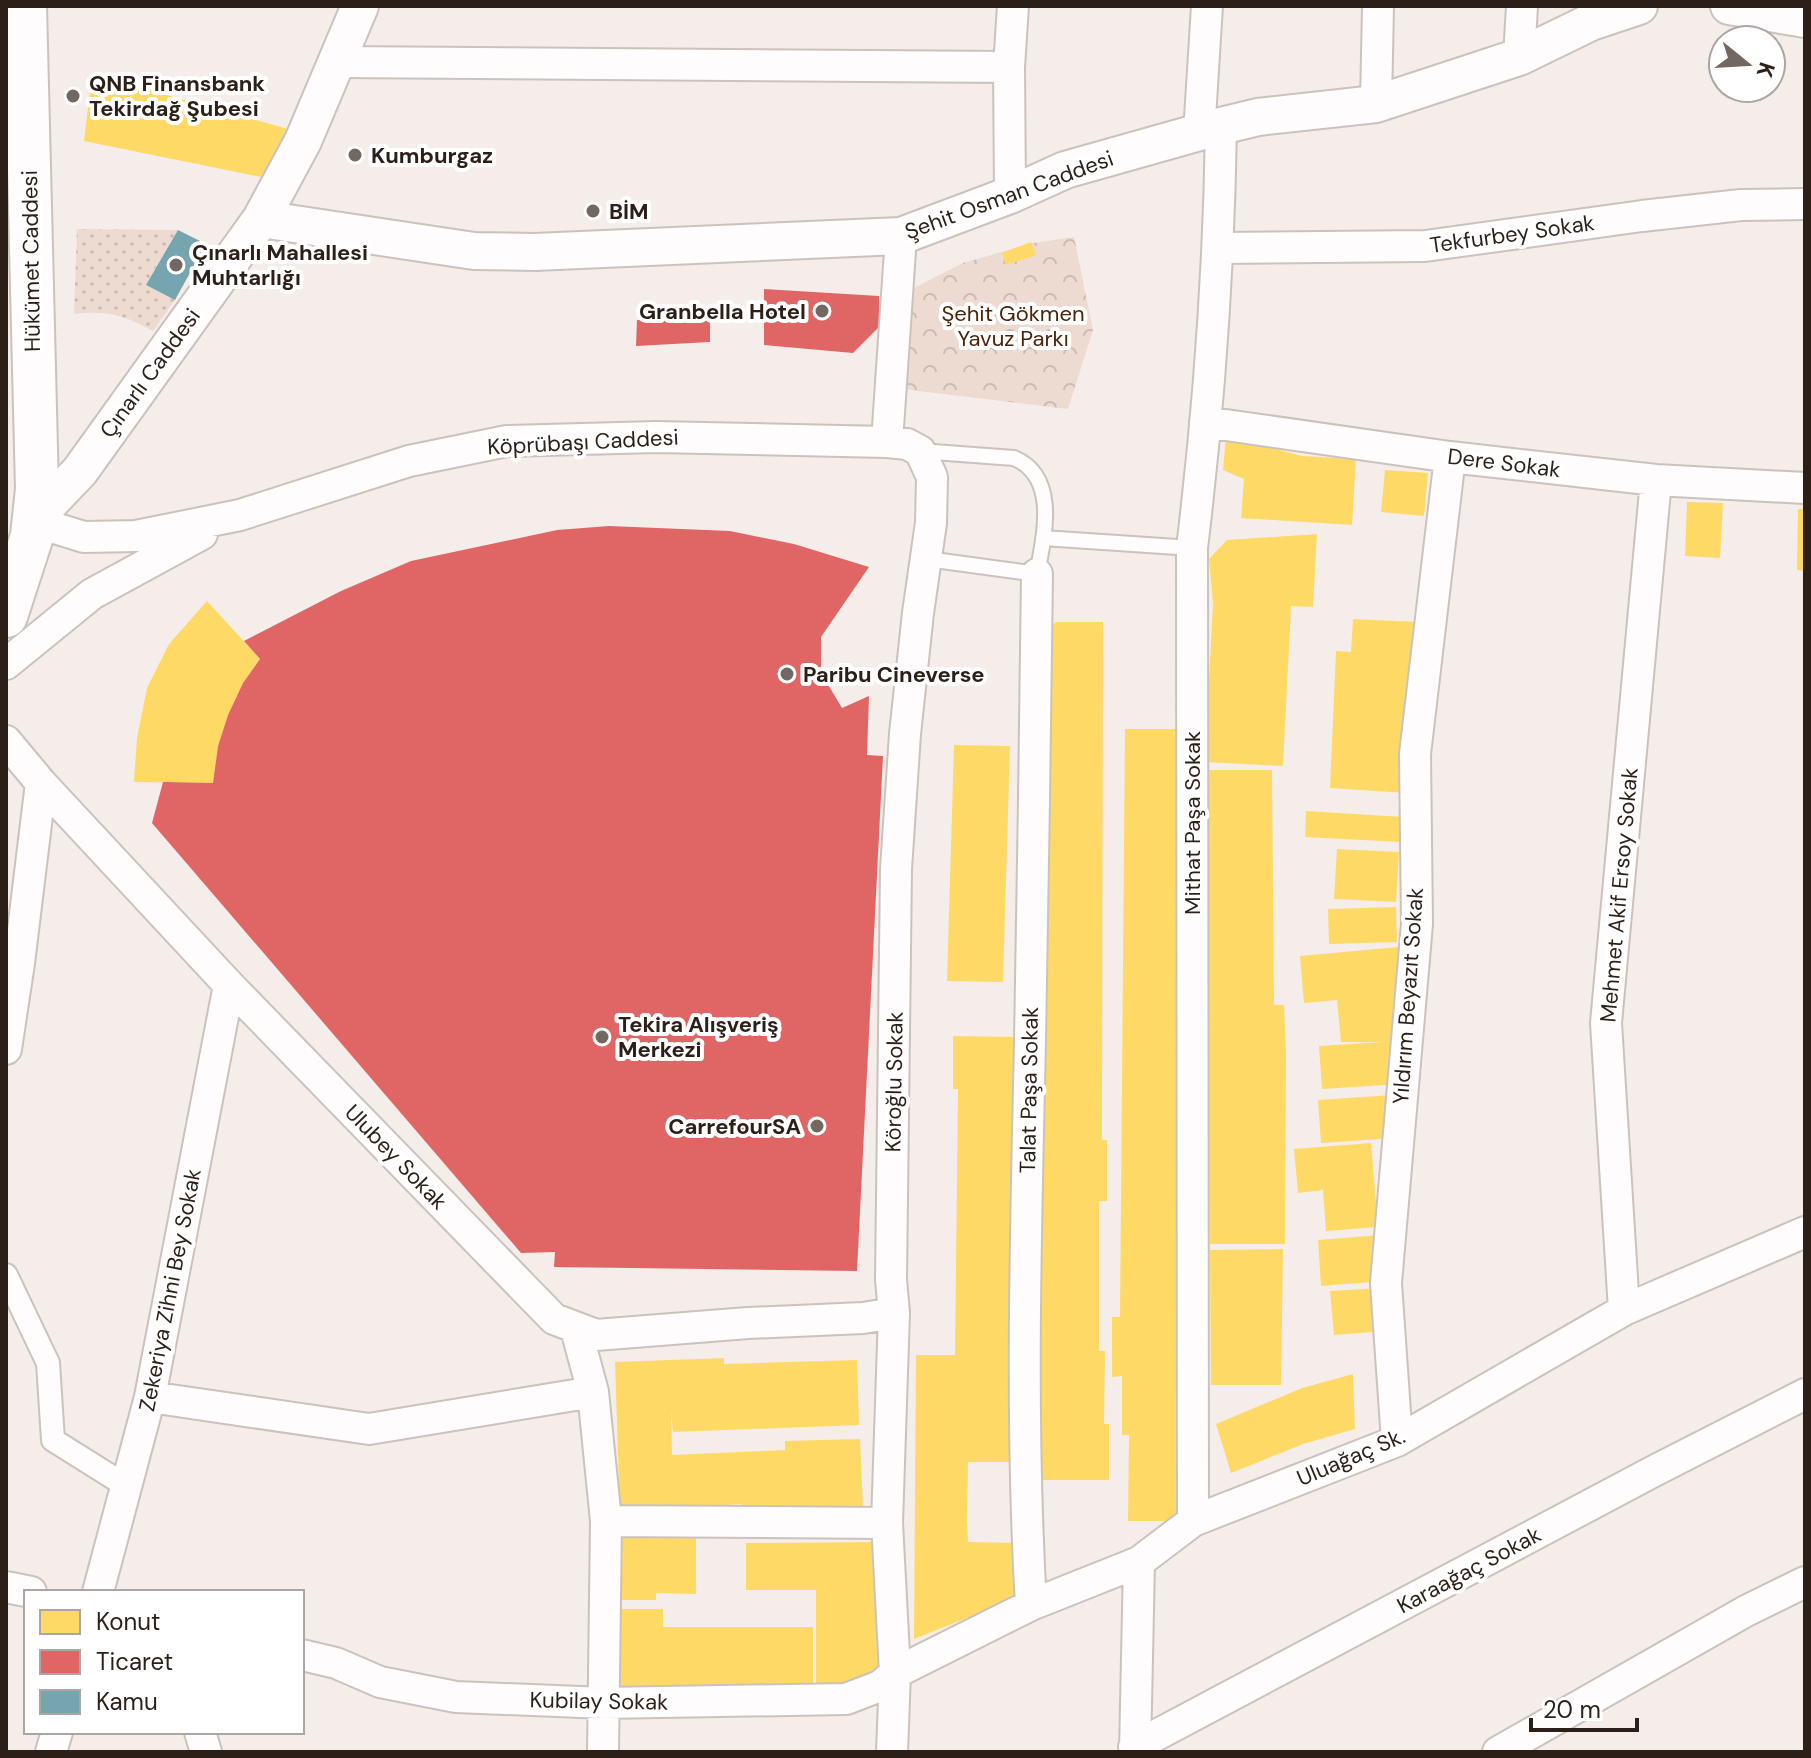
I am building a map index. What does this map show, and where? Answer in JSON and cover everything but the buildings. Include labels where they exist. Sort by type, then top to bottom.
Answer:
[{"type":"main road","name":"Hükümet Caddesi","points":[[6,616],[21,575],[36,517],[25,6]]},
{"type":"main road","points":[[6,463],[15,487],[36,517]]},
{"type":"street","name":"Çınarlı Caddesi","points":[[36,517],[80,471],[261,219],[303,141],[360,6]]},
{"type":"street","points":[[1010,195],[1009,67],[1013,6]]},
{"type":"street","name":"Mithat Paşa Sokak","points":[[1193,1521],[1192,548],[1219,248],[1210,130],[1207,6]]},
{"type":"street","points":[[1376,104],[1378,6]]},
{"type":"street","points":[[1519,57],[1522,6]]},
{"type":"street","name":"Şehit Osman Caddesi","points":[[261,219],[474,251],[535,252],[901,236],[1010,195],[1065,170],[1258,117],[1376,104],[1519,57],[1591,22],[1639,6]]},
{"type":"street","points":[[1748,8],[1805,19]]},
{"type":"street","points":[[337,62],[1009,67]]},
{"type":"street","name":"Tekfurbey Sokak","points":[[1219,248],[1425,246],[1656,214],[1741,205],[1805,204]]},
{"type":"street","points":[[901,236],[887,442],[907,444],[920,451]]},
{"type":"street","name":"Dere Sokak","points":[[1205,422],[1450,457],[1656,480],[1805,488]]},
{"type":"street","name":"Köprübaşı Caddesi","points":[[36,517],[58,529],[84,537],[136,536],[240,515],[409,461],[507,441],[694,437],[887,442]]},
{"type":"street","name":"Köroğlu Sokak","points":[[892,1752],[895,1673],[887,1523],[894,1313],[891,1280],[896,869],[910,680],[931,523],[932,477],[920,451]]},
{"type":"street","name":"Yıldırım Beyazıt Sokak","points":[[1397,1441],[1386,1283],[1417,924],[1415,754],[1450,457]]},
{"type":"street","name":"Mehmet Akif Ersoy Sokak","points":[[1624,1310],[1606,1023],[1656,480]]},
{"type":"street","name":"Köprübaşı Caddesi","points":[[6,664],[92,594],[148,561],[240,515]]},
{"type":"street","name":"Talat Paşa Sokak","points":[[1031,1605],[1024,1485],[1025,1256],[1037,574]]},
{"type":"street","name":"Ulubey Sokak","points":[[6,741],[41,783],[229,985],[554,1319],[596,1335],[863,1318],[894,1313]]},
{"type":"street","points":[[6,1049],[41,783]]},
{"type":"street","name":"Zekeriya Zihni Bey Sokak","points":[[99,1590],[150,1397],[229,985]]},
{"type":"street","name":"Uluağaç Sk.","points":[[895,1673],[1031,1605],[1139,1562],[1193,1521],[1397,1441],[1624,1310],[1805,1232]]},
{"type":"street","points":[[6,1275],[48,1363],[53,1440],[128,1487]]},
{"type":"street","points":[[576,1329],[593,1392],[606,1521],[603,1752]]},
{"type":"street","points":[[150,1397],[369,1429],[593,1392]]},
{"type":"street","name":"Karaağaç Sokak","points":[[1134,1750],[1626,1486],[1805,1394]]},
{"type":"street","points":[[606,1521],[887,1523]]},
{"type":"street","points":[[1134,1750],[1139,1562]]},
{"type":"street","points":[[1498,1752],[1746,1611],[1805,1582]]},
{"type":"street","name":"Kubilay Sokak","points":[[304,1655],[336,1663],[380,1682],[456,1697],[604,1703],[846,1699],[880,1686],[895,1673]]},
{"type":"lane","points":[[920,451],[1014,458],[1029,464],[1043,486],[1043,538],[1037,574],[927,559]]},
{"type":"lane","points":[[1043,538],[1192,548]]},
{"type":"green space","points":[[77,229],[178,230],[146,285],[175,300],[153,331],[115,315],[74,314]]},
{"type":"green space","name":"Şehit Gökmen Yavuz Parkı","points":[[1074,237],[1093,330],[1068,409],[902,389],[908,291],[963,263],[1033,243]]},
{"type":"place","name":"QNB Finansbank Tekirdağ Şubesi","points":[[73,96]]},
{"type":"place","name":"Kumburgaz","points":[[355,155]]},
{"type":"place","name":"BİM","points":[[593,211]]},
{"type":"place","name":"Çınarlı Mahallesi Muhtarlığı","points":[[176,265]]},
{"type":"place","name":"Granbella Hotel","points":[[822,311]]},
{"type":"place","name":"Paribu Cineverse","points":[[787,674]]},
{"type":"place","name":"Tekira Alışveriş Merkezi","points":[[602,1037]]},
{"type":"place","name":"CarrefourSA","points":[[817,1126]]}]
